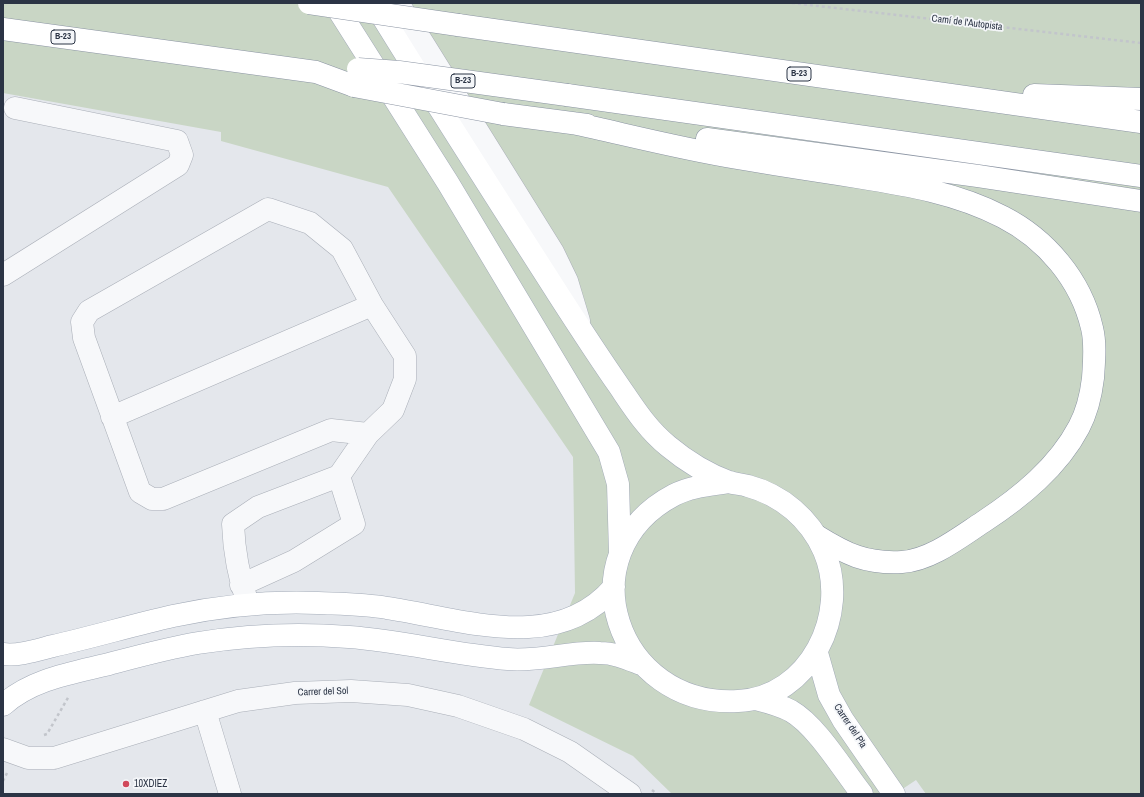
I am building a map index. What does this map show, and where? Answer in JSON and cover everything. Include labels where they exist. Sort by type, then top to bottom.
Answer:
[{"type":"main road","name":"B-23","points":[[309,3],[932,94],[1141,122]]},
{"type":"main road","points":[[334,3],[452,190],[609,452],[618,484],[620,518],[620,556],[614,587],[615,608],[620,628],[629,647],[641,664],[663,682],[689,695],[717,701],[738,701],[756,699],[776,691],[805,669],[817,653],[830,616],[833,596],[831,575],[828,561],[817,536],[799,514],[776,497],[749,486],[730,482],[698,468],[670,448],[649,429],[583,334],[478,171],[374,3]]},
{"type":"main road","name":"B-23","points":[[3,29],[356,78],[399,72],[1141,176]]},
{"type":"main road","points":[[356,78],[503,114],[742,143],[1141,201]]},
{"type":"main road","points":[[932,94],[1141,99]]},
{"type":"main road","points":[[573,123],[734,158],[901,184],[965,200],[1003,217],[1045,245],[1071,278],[1085,305],[1092,329],[1095,361],[1092,384],[1088,407],[1080,426],[1065,450],[1041,478],[1000,511],[967,533],[930,554],[905,562],[882,562],[860,559],[842,551],[817,536]]},
{"type":"main road","points":[[620,556],[629,537],[639,523],[656,506],[676,494],[698,486],[730,482]]},
{"type":"main road","points":[[3,654],[10,655],[35,650],[173,616],[245,594],[316,603],[386,608],[482,626],[526,627],[560,623],[576,618],[604,599],[614,587]]},
{"type":"main road","points":[[3,705],[16,693],[32,685],[74,672],[184,646],[246,637],[316,635],[350,637],[511,660],[598,652],[620,656],[641,664]]},
{"type":"main road","name":"Carrer del Pla","points":[[817,653],[829,695],[843,720],[894,794]]},
{"type":"main road","points":[[756,699],[792,712],[806,722],[862,794]]},
{"type":"street","points":[[398,3],[553,252],[567,281],[583,334]]},
{"type":"street","points":[[11,270],[178,165],[182,155],[177,141],[15,108]]},
{"type":"street","points":[[339,476],[354,524],[294,561],[245,594],[234,544],[233,524],[258,507],[339,476],[368,434],[393,410],[405,379],[405,356],[372,305],[342,249],[310,223],[268,209],[89,311],[82,322],[84,338],[140,492],[152,499],[163,499],[331,430],[368,434]]},
{"type":"street","points":[[112,416],[372,305]]},
{"type":"street","name":"Carrer del Sol","points":[[3,749],[28,758],[54,758],[238,701],[295,693],[351,691],[408,695],[458,706],[524,729],[570,752],[630,794]]},
{"type":"street","points":[[205,711],[230,794]]},
{"type":"street","points":[[839,765],[849,794]]},
{"type":"path","name":"Camí de l'Autopista","points":[[792,3],[1141,43]]},
{"type":"path","points":[[40,736],[47,734],[70,695],[68,690]]},
{"type":"green space","points":[[3,3],[1141,3],[1141,794],[926,794],[916,780],[895,794],[672,794],[633,756],[529,705],[575,593],[573,457],[388,187],[221,141],[221,132],[3,93]]},
{"type":"place","name":"10XDIEZ","points":[[126,784]]}]
